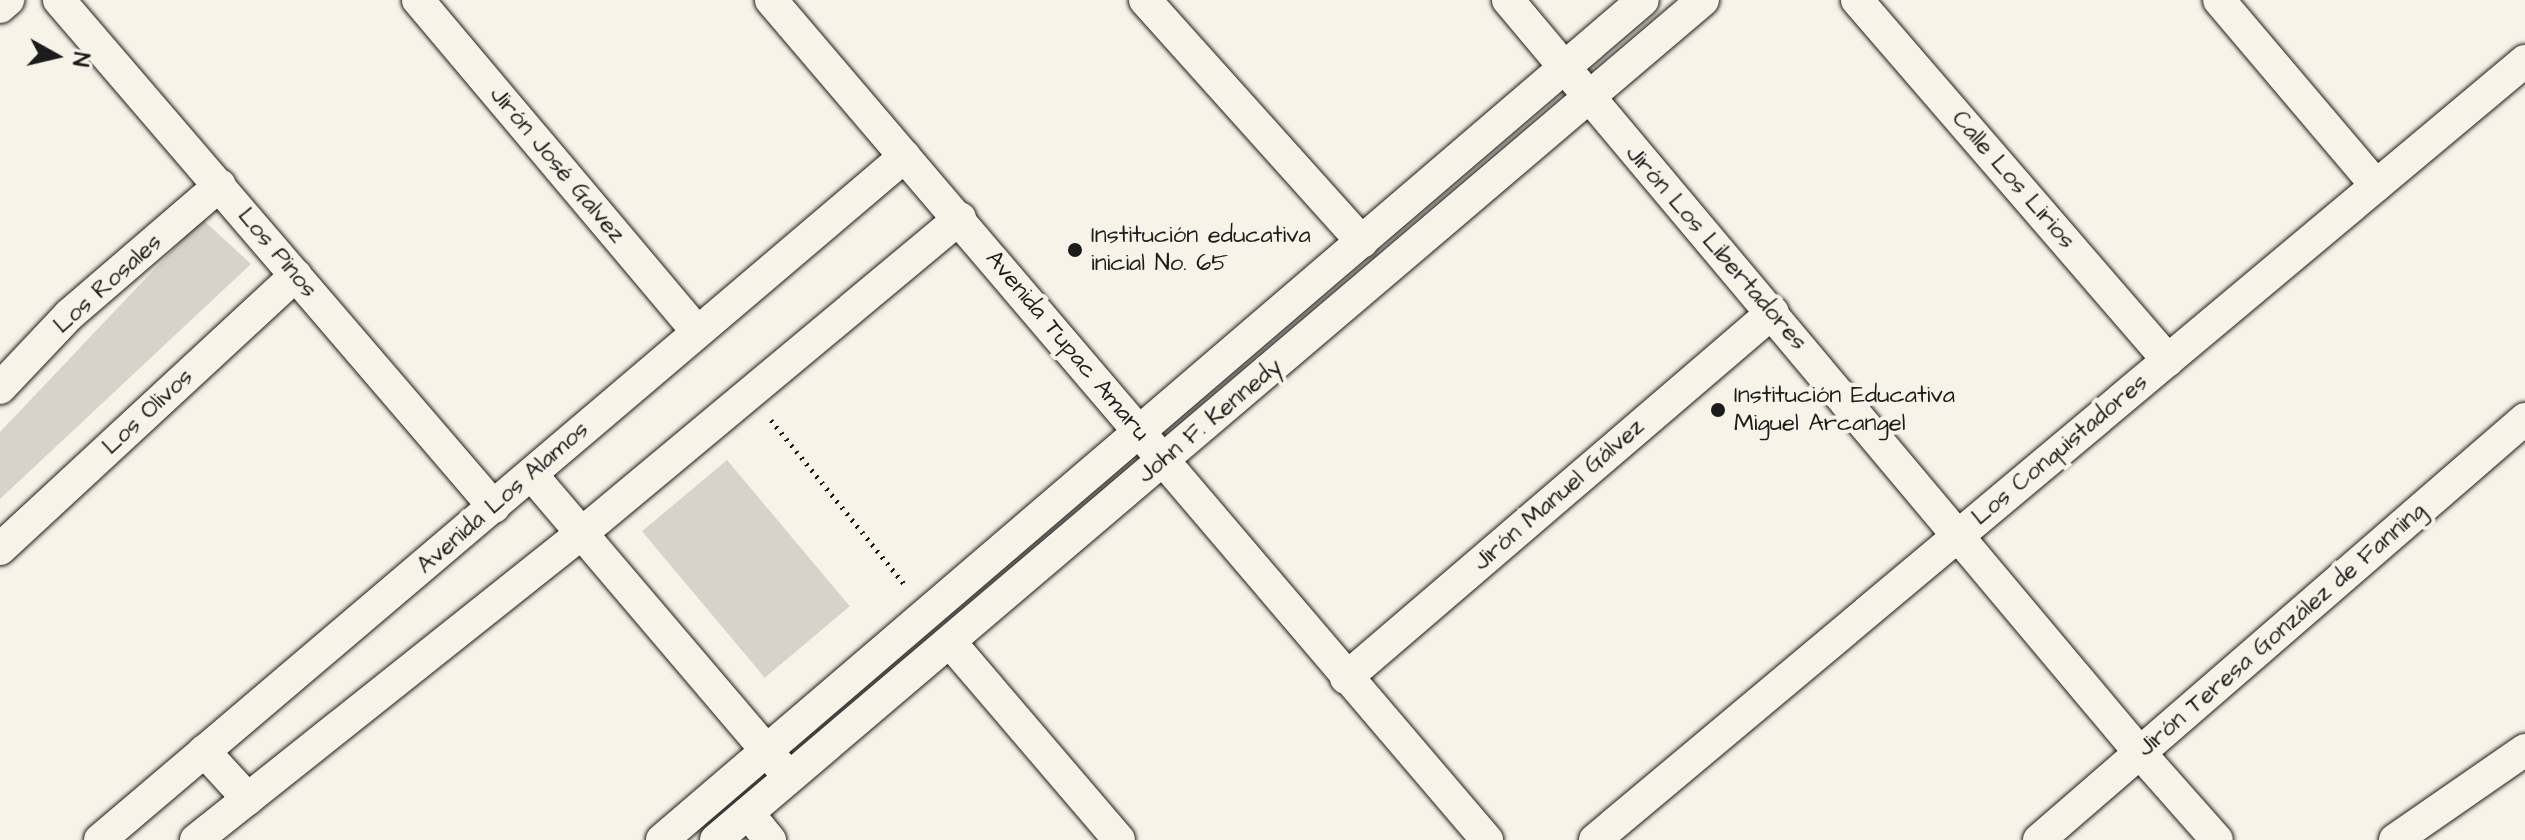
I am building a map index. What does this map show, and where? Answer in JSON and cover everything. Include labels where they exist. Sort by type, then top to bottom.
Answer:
[{"type":"street","points":[[0,7],[8,0]]},
{"type":"street","name":"Los Pinos","points":[[59,0],[494,507]]},
{"type":"street","name":"Jirón José Galvez","points":[[418,0],[696,330]]},
{"type":"street","name":"Avenida Tupac Amaru","points":[[771,0],[960,218],[1346,678],[1487,840]]},
{"type":"street","points":[[1145,0],[1362,242]]},
{"type":"street","name":"Jirón Los Libertadores","points":[[1508,0],[1588,98],[1773,312],[2140,753],[2217,840]]},
{"type":"street","name":"John F. Kennedy","points":[[662,840],[1643,0]]},
{"type":"street","name":"John F. Kennedy","points":[[716,840],[1703,0]]},
{"type":"street","name":"Calle Los Lirios","points":[[1857,0],[2168,360]]},
{"type":"street","points":[[2219,0],[2376,185]]},
{"type":"street","name":"Los Conquistadores","points":[[1595,840],[2525,61]]},
{"type":"street","name":"Avenida Los Alamos","points":[[100,840],[532,475],[696,330],[905,156]]},
{"type":"street","name":"Los Rosales","points":[[0,388],[69,315],[220,185]]},
{"type":"street","points":[[196,840],[582,533],[960,218]]},
{"type":"street","name":"Los Olivos","points":[[0,549],[296,275]]},
{"type":"street","name":"Jirón Manuel Gálvez","points":[[1346,678],[1773,312]]},
{"type":"street","name":"Jirón Teresa González de Fanning","points":[[2039,840],[2525,419]]},
{"type":"street","points":[[532,475],[789,778]]},
{"type":"street","points":[[950,642],[1119,840]]},
{"type":"street","points":[[2395,840],[2525,750]]},
{"type":"street","points":[[204,751],[248,799]]},
{"type":"street","points":[[748,813],[770,840]]},
{"type":"path","points":[[749,393],[928,614]]},
{"type":"shaded area","points":[[202,219],[251,264],[0,499],[0,432]]},
{"type":"shaded area","points":[[727,460],[850,606],[765,678],[642,531]]},
{"type":"place","name":"Institución educativa inicial No. 65","points":[[1075,250]]},
{"type":"place","name":"Institución Educativa Miguel Arcangel","points":[[1718,410]]}]
